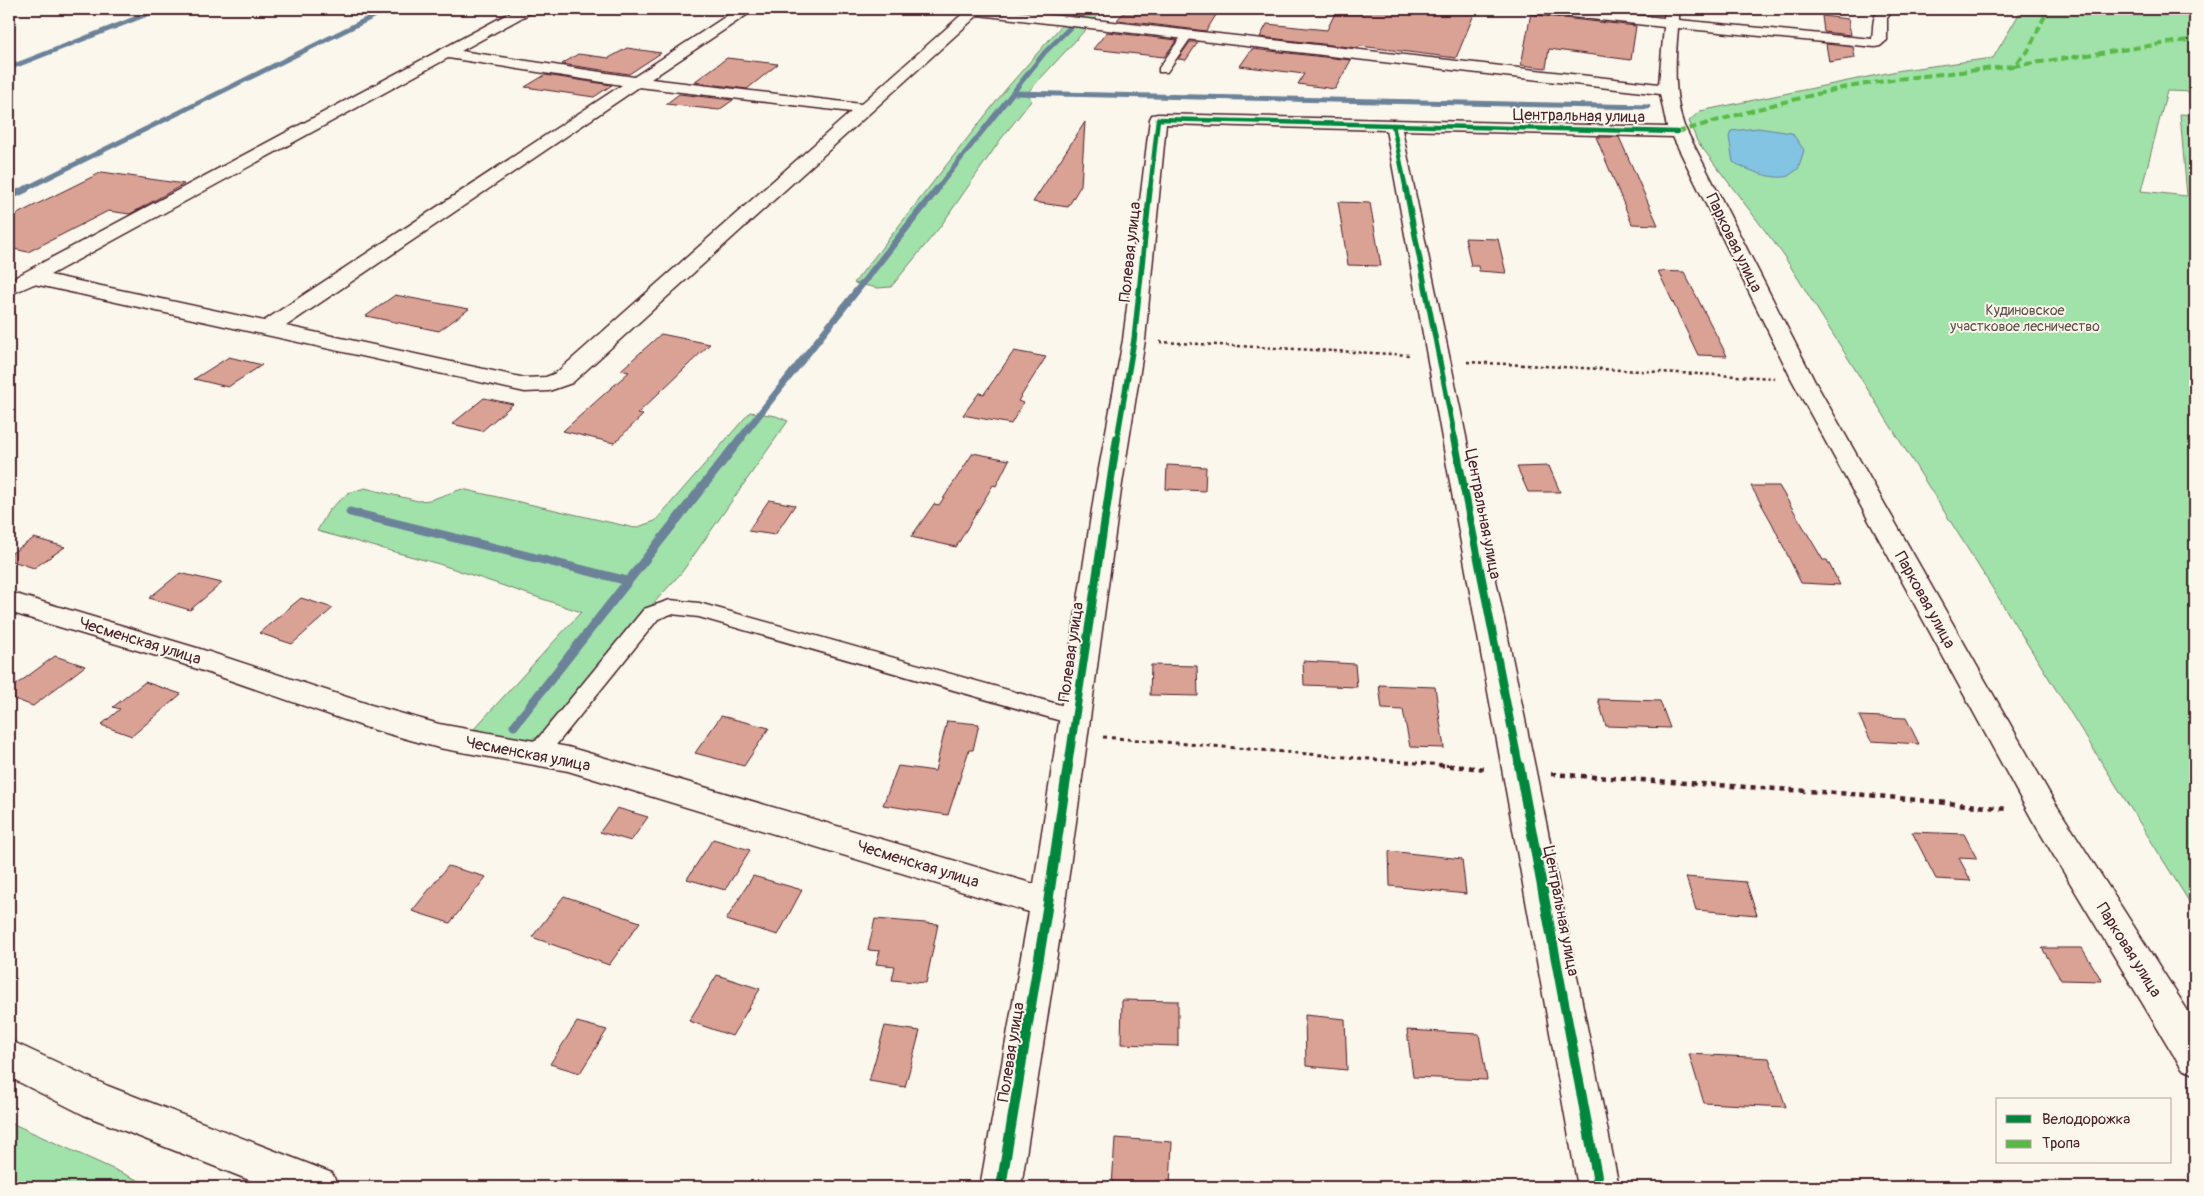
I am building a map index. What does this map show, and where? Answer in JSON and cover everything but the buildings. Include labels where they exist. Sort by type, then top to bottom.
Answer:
[{"type":"street","points":[[9,289],[527,9]]},
{"type":"street","points":[[268,328],[746,9]]},
{"type":"street","points":[[1535,9],[1672,16],[1862,44],[1876,43],[1880,40],[1880,18],[1887,9]]},
{"type":"street","points":[[30,277],[525,385],[549,384],[564,378],[975,10],[1666,90]]},
{"type":"street","name":"Парковая улица","points":[[1672,16],[1666,90],[1677,132],[1684,142],[1803,380],[2044,812],[2195,1056]]},
{"type":"street","points":[[448,53],[635,82],[863,109]]},
{"type":"street","name":"Полевая улица","points":[[1001,1187],[1048,903],[1108,490],[1134,340],[1158,119],[1393,125]]},
{"type":"street","name":"Центральная улица","points":[[1599,1187],[1393,125],[1677,132]]},
{"type":"street","name":"Чесменская улица","points":[[9,602],[187,655],[368,716],[421,731],[568,759],[1048,903]]},
{"type":"street","points":[[9,1058],[98,1101],[318,1187]]},
{"type":"lane","points":[[1163,70],[1187,36]]},
{"type":"lane","points":[[537,754],[651,614],[670,607],[699,610],[1074,726]]},
{"type":"path","points":[[1074,726],[1520,772],[1866,795],[2044,812]]},
{"type":"green space","points":[[1077,9],[1104,9],[1093,21],[1071,15]]},
{"type":"green space","name":"Кудиновское участковое лесничество","points":[[2022,9],[2195,9],[2195,92],[2167,91],[2141,191],[2187,196],[2180,114],[2195,115],[2195,911],[1782,253],[1697,141],[1689,121],[1700,111],[1902,70],[1993,58]]},
{"type":"green space","points":[[1062,25],[1087,28],[1028,92],[1031,101],[1001,139],[940,227],[891,287],[878,288],[854,283],[1006,89]]},
{"type":"green space","points":[[750,412],[776,416],[788,421],[682,572],[627,629],[544,735],[527,741],[474,729],[581,612],[439,564],[317,531],[329,510],[348,493],[365,488],[418,501],[430,500],[462,489],[635,528],[655,521]]},
{"type":"green space","points":[[9,1122],[153,1187],[9,1187]]},
{"type":"water","points":[[1758,128],[1792,133],[1804,150],[1798,169],[1788,176],[1775,177],[1752,171],[1733,162],[1729,137],[1731,131]]},
{"type":"waterway","points":[[9,68],[160,9]]},
{"type":"waterway","points":[[23,190],[388,9]]},
{"type":"waterway","points":[[936,190],[1045,52],[1089,9]]},
{"type":"waterway","points":[[1013,93],[1648,107]]},
{"type":"waterway","points":[[9,197],[26,189]]},
{"type":"waterway","points":[[740,439],[937,189]]},
{"type":"waterway","points":[[514,726],[741,438]]},
{"type":"waterway","points":[[350,512],[628,581]]},
{"type":"marked path","points":[[1677,132],[1776,104],[1842,88],[1897,79],[2013,66],[2028,51],[2048,9]]},
{"type":"marked path","points":[[2013,66],[2195,39]]},
{"type":"cycle path","points":[[1001,1187],[1048,903],[1108,490],[1134,340],[1158,119],[1393,125]]},
{"type":"cycle path","points":[[1599,1187],[1393,125],[1677,132]]}]
